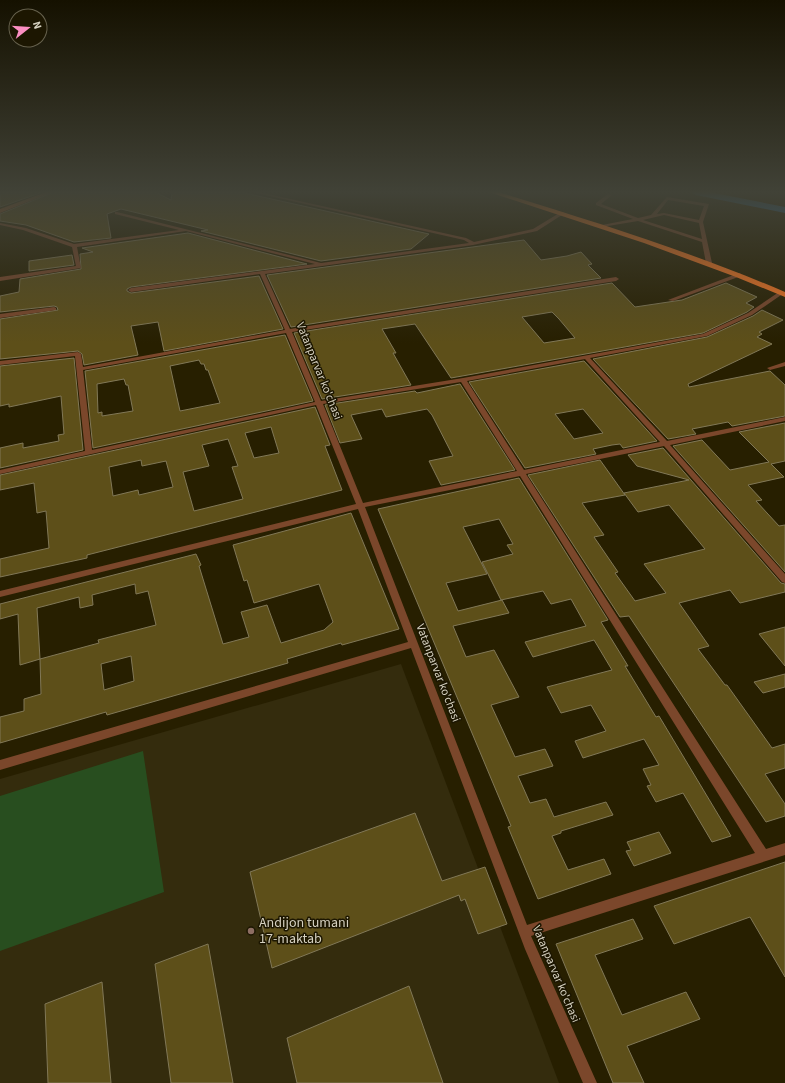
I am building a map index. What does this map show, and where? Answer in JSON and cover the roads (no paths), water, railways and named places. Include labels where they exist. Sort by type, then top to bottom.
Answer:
[{"type":"highway","points":[[651,243],[709,263],[783,294]]},
{"type":"lane","points":[[64,243],[74,246],[98,243]]},
{"type":"lane","points":[[237,243],[324,264]]},
{"type":"lane","points":[[131,290],[480,243]]},
{"type":"lane","points":[[704,243],[709,263]]},
{"type":"lane","points":[[0,279],[78,267],[74,246]]},
{"type":"lane","name":"Vatanparvar ko'chasi","points":[[262,272],[289,331],[359,506],[524,932],[590,1083]]},
{"type":"lane","points":[[671,300],[738,275]]},
{"type":"lane","points":[[80,369],[289,331],[616,279]]},
{"type":"lane","points":[[0,472],[318,403],[463,380],[705,336],[750,314],[783,294]]},
{"type":"lane","points":[[0,316],[54,309]]},
{"type":"lane","points":[[0,363],[78,354],[89,453]]},
{"type":"lane","points":[[586,357],[666,444],[785,580]]},
{"type":"lane","points":[[770,368],[785,364]]},
{"type":"lane","points":[[463,380],[763,855]]},
{"type":"lane","points":[[0,594],[359,506],[785,419]]},
{"type":"lane","points":[[0,765],[413,644]]},
{"type":"lane","points":[[524,932],[785,849]]},
{"type":"place","name":"Andijon tumani 17-maktab","points":[[251,931]]}]
